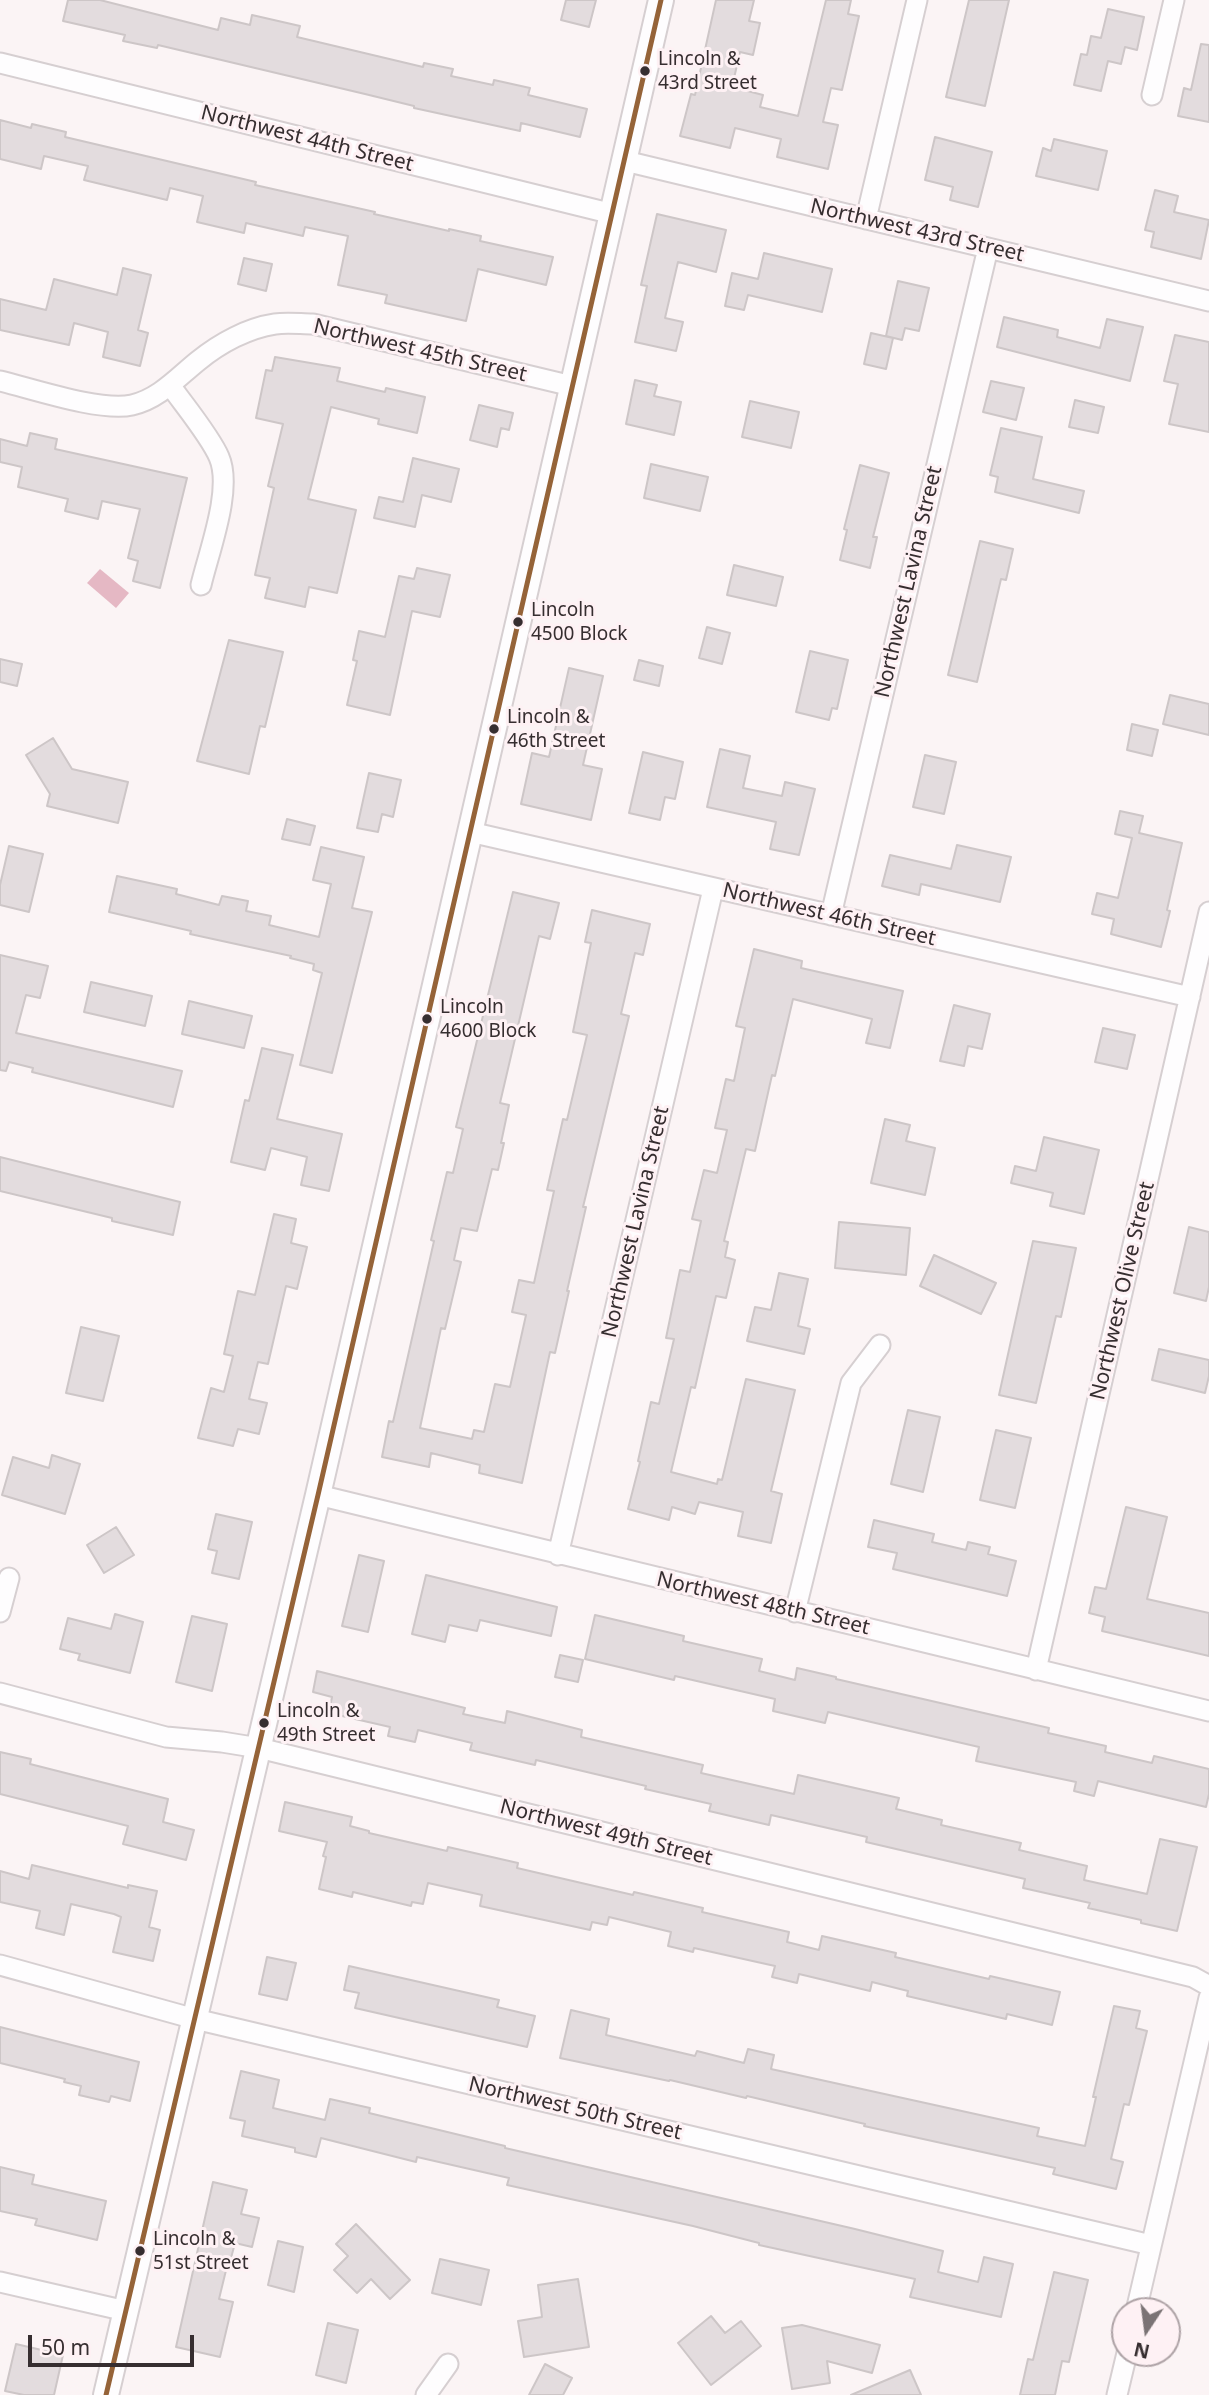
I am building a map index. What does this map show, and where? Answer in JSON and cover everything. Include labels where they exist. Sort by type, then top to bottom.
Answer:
[{"type":"street","points":[[106,2395],[318,1495],[661,0]]},
{"type":"street","points":[[866,219],[917,0]]},
{"type":"street","points":[[1152,95],[1174,0]]},
{"type":"street","name":"Northwest 44th Street","points":[[0,64],[613,214]]},
{"type":"street","name":"Northwest 43rd Street","points":[[625,161],[1209,301]]},
{"type":"street","name":"Northwest Lavina Street","points":[[831,915],[988,248]]},
{"type":"street","name":"Northwest 45th Street","points":[[0,381],[113,407],[131,405],[170,385],[200,359],[231,338],[275,324],[313,324],[572,386]]},
{"type":"street","points":[[170,385],[219,456],[224,474],[224,493],[201,585]]},
{"type":"street","name":"Northwest 46th Street","points":[[470,832],[1190,997]]},
{"type":"street","name":"Northwest Lavina Street","points":[[558,1555],[713,889]]},
{"type":"street","name":"Northwest Olive Street","points":[[1036,1670],[1209,912]]},
{"type":"street","points":[[795,1612],[851,1383],[880,1345]]},
{"type":"street","name":"Northwest 48th Street","points":[[318,1495],[1209,1711]]},
{"type":"street","points":[[0,1612],[9,1578]]},
{"type":"street","name":"Northwest 49th Street","points":[[0,1693],[166,1737],[259,1748],[1193,1977],[1209,1986]]},
{"type":"street","name":"Northwest 50th Street","points":[[0,1965],[195,2019],[1151,2245]]},
{"type":"street","points":[[1139,2297],[1209,1998]]},
{"type":"street","points":[[0,2283],[126,2311]]},
{"type":"street","points":[[426,2395],[448,2364]]},
{"type":"street","points":[[1117,2395],[1124,2367]]},
{"type":"shaded area","points":[[100,569],[129,593],[116,608],[87,583]]},
{"type":"building","points":[[68,0],[100,0],[218,30],[221,18],[250,25],[252,15],[300,26],[297,37],[423,67],[424,63],[453,69],[451,76],[493,85],[494,80],[530,88],[528,95],[587,109],[580,137],[521,123],[520,131],[414,108],[158,45],[157,48],[123,41],[125,35],[63,21]]},
{"type":"building","points":[[566,0],[596,0],[589,27],[561,20]]},
{"type":"building","points":[[716,0],[754,0],[749,21],[760,23],[753,55],[740,52],[732,87],[763,95],[760,107],[798,116],[826,0],[851,0],[848,14],[859,16],[842,90],[831,88],[823,122],[838,125],[828,169],[777,157],[781,139],[735,128],[730,148],[680,136],[691,94],[695,95]]},
{"type":"building","points":[[969,0],[1009,0],[985,106],[946,97]]},
{"type":"building","points":[[1108,9],[1144,17],[1137,50],[1125,47],[1121,64],[1108,61],[1101,91],[1074,85],[1081,54],[1087,55],[1091,36],[1101,38]]},
{"type":"building","points":[[1201,44],[1209,45],[1209,122],[1178,116],[1184,88],[1191,90]]},
{"type":"building","points":[[0,120],[31,128],[32,124],[66,132],[65,137],[256,182],[255,185],[375,212],[374,214],[481,236],[480,241],[553,257],[546,285],[478,269],[466,321],[385,303],[387,295],[338,285],[348,236],[305,227],[303,236],[246,223],[244,233],[197,222],[203,196],[170,188],[167,200],[84,180],[88,166],[44,156],[41,169],[0,159]]},
{"type":"building","points":[[935,137],[992,152],[978,207],[950,200],[953,187],[925,180]]},
{"type":"building","points":[[1054,139],[1107,151],[1098,190],[1036,176],[1043,148],[1051,151]]},
{"type":"building","points":[[1155,190],[1178,196],[1174,212],[1209,220],[1201,259],[1151,247],[1154,232],[1145,230]]},
{"type":"building","points":[[657,214],[726,230],[716,272],[678,262],[665,318],[683,322],[676,351],[635,342],[647,286],[641,285]]},
{"type":"building","points":[[764,253],[832,269],[822,312],[748,295],[744,310],[725,306],[732,273],[758,279]]},
{"type":"building","points":[[244,258],[272,264],[266,291],[238,284]]},
{"type":"building","points":[[123,268],[151,275],[138,330],[148,333],[140,366],[103,357],[108,332],[74,323],[69,345],[0,330],[0,299],[46,310],[54,279],[117,295]]},
{"type":"building","points":[[898,281],[929,288],[919,331],[905,328],[902,340],[886,336]]},
{"type":"building","points":[[1004,317],[1058,330],[1057,337],[1100,348],[1107,319],[1143,327],[1130,381],[997,347]]},
{"type":"building","points":[[871,333],[893,338],[886,369],[864,364]]},
{"type":"building","points":[[1175,335],[1209,342],[1209,432],[1169,424],[1178,384],[1164,381]]},
{"type":"building","points":[[275,357],[340,368],[337,381],[385,392],[386,388],[425,397],[417,433],[378,424],[379,419],[331,407],[308,499],[356,510],[337,593],[309,587],[305,607],[265,598],[270,578],[255,575],[274,488],[268,486],[283,424],[256,418],[266,370],[272,371]]},
{"type":"building","points":[[635,380],[657,385],[654,396],[681,402],[674,435],[626,424]]},
{"type":"building","points":[[991,381],[1024,388],[1016,420],[983,412]]},
{"type":"building","points":[[1075,400],[1104,407],[1098,433],[1069,427]]},
{"type":"building","points":[[750,401],[799,412],[791,448],[742,437]]},
{"type":"building","points":[[479,405],[513,413],[509,430],[501,428],[497,447],[470,440]]},
{"type":"building","points":[[1001,428],[1042,437],[1033,479],[1084,491],[1079,513],[995,492],[998,477],[990,475]]},
{"type":"building","points":[[30,433],[57,439],[55,449],[187,478],[160,588],[133,581],[138,561],[128,558],[140,509],[102,501],[98,519],[65,511],[68,499],[18,487],[22,467],[0,462],[0,439],[27,446]]},
{"type":"building","points":[[413,458],[459,469],[451,502],[422,495],[415,527],[374,518],[379,497],[403,502]]},
{"type":"building","points":[[651,464],[708,477],[700,511],[644,498]]},
{"type":"building","points":[[860,465],[889,473],[873,537],[877,537],[870,568],[840,560],[847,530],[844,529]]},
{"type":"building","points":[[980,541],[1013,549],[1006,580],[1001,579],[977,682],[948,675]]},
{"type":"building","points":[[734,565],[783,577],[776,606],[727,595]]},
{"type":"building","points":[[417,568],[450,575],[440,617],[412,611],[390,715],[347,705],[357,661],[353,660],[359,631],[385,637],[399,576],[414,579]]},
{"type":"building","points":[[707,627],[730,633],[722,664],[699,658]]},
{"type":"building","points":[[229,640],[283,652],[265,727],[260,726],[249,774],[197,761]]},
{"type":"building","points":[[810,651],[848,660],[837,709],[832,708],[829,720],[796,712]]},
{"type":"building","points":[[0,659],[22,664],[17,686],[0,682]]},
{"type":"building","points":[[639,660],[663,666],[659,686],[634,680]]},
{"type":"building","points":[[569,668],[603,676],[583,765],[602,769],[591,820],[521,804],[532,753],[549,757]]},
{"type":"building","points":[[1170,695],[1209,704],[1209,735],[1163,724]]},
{"type":"building","points":[[1132,724],[1158,730],[1152,756],[1127,750]]},
{"type":"building","points":[[53,738],[72,769],[128,782],[118,823],[47,806],[50,794],[26,755]]},
{"type":"building","points":[[720,749],[750,756],[743,788],[782,796],[785,782],[815,789],[799,855],[770,849],[776,822],[707,807]]},
{"type":"building","points":[[643,752],[683,762],[675,799],[665,797],[660,820],[629,813]]},
{"type":"building","points":[[925,755],[956,762],[944,814],[913,807]]},
{"type":"building","points":[[369,773],[401,780],[393,817],[382,814],[378,832],[357,828]]},
{"type":"building","points":[[1120,811],[1143,816],[1139,833],[1182,843],[1161,947],[1111,934],[1114,919],[1092,914],[1097,893],[1118,898],[1132,838],[1115,834]]},
{"type":"building","points":[[287,819],[315,826],[310,845],[282,839]]},
{"type":"building","points":[[957,845],[1011,857],[1000,902],[921,884],[919,895],[882,886],[890,855],[951,869]]},
{"type":"building","points":[[9,846],[43,854],[29,912],[0,905],[0,885]]},
{"type":"building","points":[[321,847],[364,857],[352,908],[372,912],[332,1073],[300,1065],[322,973],[313,970],[314,964],[109,912],[117,876],[177,889],[176,894],[219,905],[222,896],[248,901],[246,911],[271,916],[269,925],[319,937],[331,884],[313,880]]},
{"type":"building","points":[[513,892],[559,903],[550,939],[539,936],[500,1103],[509,1105],[498,1170],[492,1169],[477,1231],[461,1228],[454,1260],[461,1262],[445,1329],[441,1328],[420,1428],[472,1439],[474,1430],[484,1432],[495,1384],[510,1387],[526,1315],[512,1312],[519,1280],[534,1283],[554,1191],[547,1190],[563,1119],[567,1120],[587,1035],[573,1032],[591,943],[585,942],[592,910],[650,924],[643,955],[635,953],[621,1014],[629,1016],[583,1207],[586,1207],[555,1353],[550,1352],[522,1483],[479,1473],[480,1465],[431,1453],[429,1467],[382,1457],[389,1421],[393,1422],[447,1172],[453,1173],[463,1129],[456,1127]]},
{"type":"building","points":[[754,949],[802,961],[801,968],[903,991],[890,1048],[866,1043],[872,1019],[793,999],[755,1151],[746,1149],[724,1241],[728,1242],[725,1257],[735,1260],[726,1298],[716,1296],[695,1388],[691,1387],[671,1472],[717,1484],[718,1479],[722,1480],[746,1379],[795,1390],[771,1491],[782,1494],[771,1543],[738,1536],[743,1512],[699,1502],[695,1514],[672,1507],[669,1520],[628,1509],[651,1402],[659,1404],[674,1339],[666,1338],[680,1270],[690,1272],[701,1221],[692,1219],[704,1170],[717,1173],[727,1130],[715,1128],[726,1079],[734,1081],[745,1028],[736,1026]]},
{"type":"building","points":[[0,955],[48,966],[40,998],[26,995],[16,1033],[182,1071],[173,1107],[32,1072],[33,1068],[9,1062],[6,1071],[0,1070]]},
{"type":"building","points":[[91,982],[152,996],[145,1026],[84,1012]]},
{"type":"building","points":[[189,1001],[252,1016],[244,1048],[182,1034]]},
{"type":"building","points":[[954,1005],[990,1014],[982,1049],[968,1046],[964,1066],[940,1061]]},
{"type":"building","points":[[1103,1028],[1135,1035],[1127,1069],[1095,1062]]},
{"type":"building","points":[[262,1048],[293,1055],[277,1119],[342,1134],[329,1191],[301,1185],[307,1157],[271,1148],[265,1170],[231,1162],[245,1100],[249,1101]]},
{"type":"building","points":[[885,1119],[910,1125],[906,1141],[935,1148],[925,1195],[871,1183]]},
{"type":"building","points":[[1044,1137],[1099,1150],[1084,1214],[1050,1206],[1053,1193],[1011,1183],[1015,1166],[1036,1171]]},
{"type":"building","points":[[0,1157],[180,1202],[173,1235],[0,1191]]},
{"type":"building","points":[[274,1214],[296,1219],[291,1243],[307,1247],[297,1289],[286,1286],[268,1364],[258,1362],[249,1399],[267,1403],[259,1434],[238,1429],[233,1446],[198,1438],[211,1388],[224,1392],[233,1356],[224,1354],[238,1291],[255,1295]]},
{"type":"building","points":[[839,1222],[910,1228],[906,1275],[835,1268]]},
{"type":"building","points":[[1189,1227],[1209,1232],[1209,1287],[1206,1301],[1174,1293]]},
{"type":"building","points":[[1033,1241],[1076,1248],[1061,1317],[1056,1316],[1036,1403],[999,1395]]},
{"type":"building","points":[[934,1255],[996,1283],[981,1314],[920,1286]]},
{"type":"building","points":[[779,1273],[808,1279],[798,1326],[810,1329],[804,1354],[747,1341],[755,1307],[771,1310]]},
{"type":"building","points":[[81,1327],[119,1336],[103,1401],[66,1393]]},
{"type":"building","points":[[1159,1349],[1209,1360],[1205,1393],[1152,1380]]},
{"type":"building","points":[[908,1410],[940,1417],[923,1492],[891,1484]]},
{"type":"building","points":[[996,1430],[1031,1438],[1015,1508],[980,1500]]},
{"type":"building","points":[[52,1455],[80,1464],[65,1514],[2,1495],[13,1457],[49,1468]]},
{"type":"building","points":[[1126,1507],[1167,1517],[1147,1599],[1209,1613],[1209,1656],[1102,1631],[1105,1617],[1089,1613],[1095,1587],[1106,1589]]},
{"type":"building","points":[[216,1514],[252,1522],[239,1579],[212,1573],[217,1551],[208,1549]]},
{"type":"building","points":[[874,1520],[934,1534],[932,1542],[966,1550],[968,1542],[990,1547],[988,1554],[1016,1561],[1007,1596],[893,1569],[897,1553],[868,1547]]},
{"type":"building","points":[[116,1527],[134,1555],[104,1573],[87,1545]]},
{"type":"building","points":[[359,1555],[384,1561],[368,1632],[342,1626]]},
{"type":"building","points":[[426,1575],[557,1607],[551,1636],[480,1620],[477,1631],[449,1625],[445,1642],[412,1634]]},
{"type":"building","points":[[115,1614],[143,1622],[130,1673],[78,1660],[80,1654],[60,1649],[68,1618],[111,1629]]},
{"type":"building","points":[[595,1615],[684,1636],[683,1641],[762,1659],[759,1671],[795,1680],[797,1668],[1049,1728],[1048,1733],[1106,1746],[1105,1752],[1152,1763],[1154,1756],[1209,1769],[1206,1807],[1098,1781],[1094,1796],[1074,1791],[1076,1782],[976,1761],[979,1747],[828,1712],[825,1723],[773,1711],[775,1699],[675,1676],[674,1680],[585,1659]]},
{"type":"building","points":[[192,1616],[227,1624],[212,1691],[176,1682]]},
{"type":"building","points":[[560,1655],[583,1660],[578,1682],[555,1677]]},
{"type":"building","points":[[317,1671],[465,1708],[463,1714],[505,1723],[507,1711],[582,1730],[581,1737],[703,1765],[701,1773],[794,1794],[798,1775],[899,1798],[896,1809],[942,1820],[941,1825],[1021,1843],[1019,1850],[1087,1866],[1084,1880],[1147,1894],[1160,1839],[1197,1847],[1177,1931],[1088,1908],[1090,1903],[1023,1888],[1025,1879],[866,1842],[867,1837],[771,1815],[769,1825],[709,1811],[711,1804],[536,1760],[535,1765],[470,1750],[472,1743],[418,1730],[415,1742],[388,1736],[390,1727],[329,1713],[332,1697],[313,1692]]},
{"type":"building","points":[[0,1752],[31,1759],[30,1764],[168,1799],[163,1822],[194,1830],[186,1860],[123,1844],[128,1826],[0,1794]]},
{"type":"building","points":[[285,1802],[352,1817],[350,1826],[369,1833],[447,1851],[448,1847],[518,1863],[517,1868],[703,1908],[702,1912],[789,1932],[787,1942],[819,1950],[822,1936],[896,1953],[895,1957],[1060,1992],[1052,2025],[1007,2014],[1006,2019],[907,1996],[908,1991],[872,1982],[870,1991],[799,1974],[797,1983],[772,1977],[775,1966],[694,1948],[693,1952],[668,1946],[671,1932],[609,1917],[607,1925],[592,1922],[590,1930],[480,1906],[482,1895],[428,1883],[423,1904],[412,1902],[411,1906],[353,1892],[352,1897],[319,1889],[327,1842],[279,1831]]},
{"type":"building","points":[[32,1865],[128,1888],[128,1885],[157,1891],[149,1927],[160,1930],[153,1961],[113,1952],[121,1917],[114,1914],[71,1904],[64,1935],[36,1928],[40,1911],[0,1902],[0,1871],[29,1879]]},
{"type":"building","points":[[267,1957],[296,1963],[287,2000],[259,1994]]},
{"type":"building","points":[[349,1966],[499,2000],[497,2007],[535,2016],[527,2047],[355,2008],[359,1993],[344,1990]]},
{"type":"building","points":[[1114,2006],[1140,2011],[1136,2028],[1147,2031],[1129,2105],[1124,2104],[1111,2159],[1123,2162],[1116,2189],[1053,2174],[1055,2168],[864,2126],[865,2124],[747,2096],[746,2098],[560,2058],[571,2010],[609,2019],[606,2035],[695,2056],[697,2051],[744,2063],[748,2049],[774,2055],[771,2069],[1039,2128],[1037,2136],[1085,2146],[1096,2097],[1093,2097]]},
{"type":"building","points":[[0,2027],[139,2062],[130,2101],[111,2096],[109,2102],[79,2095],[81,2086],[64,2082],[65,2079],[0,2063]]},
{"type":"building","points":[[241,2071],[279,2080],[273,2108],[325,2120],[330,2099],[370,2108],[369,2113],[505,2148],[943,2251],[938,2272],[978,2282],[984,2257],[1013,2264],[1001,2317],[910,2297],[915,2279],[507,2185],[509,2178],[417,2157],[416,2162],[321,2138],[316,2157],[295,2152],[295,2148],[242,2136],[245,2121],[230,2118]]},
{"type":"building","points":[[0,2167],[34,2175],[32,2184],[106,2201],[97,2240],[35,2225],[37,2219],[0,2211]]},
{"type":"building","points":[[213,2182],[247,2190],[241,2214],[259,2218],[252,2247],[235,2243],[229,2258],[219,2299],[233,2302],[220,2357],[176,2347]]},
{"type":"building","points":[[356,2224],[410,2280],[390,2299],[371,2279],[357,2293],[334,2270],[348,2256],[336,2244]]},
{"type":"building","points":[[278,2241],[303,2247],[294,2292],[268,2285]]},
{"type":"building","points":[[440,2259],[489,2270],[481,2305],[432,2293]]},
{"type":"building","points":[[1054,2272],[1088,2280],[1069,2362],[1062,2361],[1055,2395],[1020,2395],[1028,2359],[1033,2360]]},
{"type":"building","points":[[578,2279],[589,2347],[524,2357],[518,2321],[542,2317],[538,2285]]},
{"type":"building","points":[[711,2316],[725,2333],[741,2321],[761,2346],[711,2385],[678,2343]]},
{"type":"building","points":[[328,2323],[358,2330],[346,2383],[316,2375]]},
{"type":"building","points":[[802,2325],[880,2345],[872,2373],[827,2361],[830,2383],[792,2389],[782,2328]]},
{"type":"building","points":[[16,2344],[63,2355],[54,2395],[24,2395],[5,2391]]},
{"type":"building","points":[[545,2364],[572,2378],[563,2395],[529,2395]]},
{"type":"building","points":[[910,2370],[921,2395],[851,2395]]},
{"type":"transit line","points":[[106,2395],[318,1495],[661,0]]},
{"type":"place","name":"Lincoln & 43rd Street","points":[[645,71]]},
{"type":"place","name":"Lincoln 4500 Block","points":[[518,622]]},
{"type":"place","name":"Lincoln & 46th Street","points":[[494,729]]},
{"type":"place","name":"Lincoln 4600 Block","points":[[427,1019]]},
{"type":"place","name":"Lincoln & 49th Street","points":[[264,1723]]},
{"type":"place","name":"Lincoln & 51st Street","points":[[140,2251]]}]
